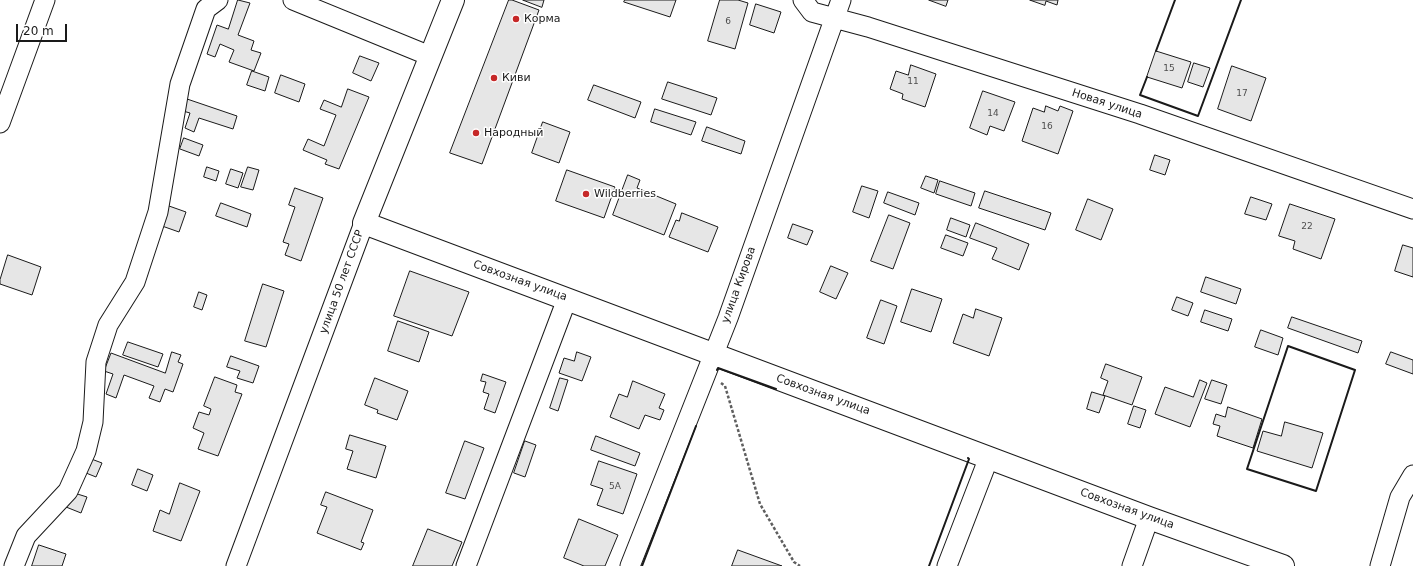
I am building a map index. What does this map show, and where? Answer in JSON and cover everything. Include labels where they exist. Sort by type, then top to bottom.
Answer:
[{"type":"main road","name":"улица 50 лет СССР","points":[[364,223],[453,0]]},
{"type":"main road","name":"Совхозная улица","points":[[364,223],[567,298],[710,363],[989,457],[1149,518],[1283,566]]},
{"type":"street","points":[[0,123],[45,0]]},
{"type":"street","points":[[14,566],[26,536],[68,491],[86,451],[93,422],[96,362],[108,325],[135,282],[158,212],[180,84],[206,9],[218,0]]},
{"type":"street","points":[[294,0],[430,56]]},
{"type":"street","name":"Новая улица","points":[[803,0],[812,12],[868,27],[1140,114],[1413,209]]},
{"type":"street","name":"улица Кирова","points":[[630,566],[710,363],[841,0]]},
{"type":"street","name":"улица 50 лет СССР","points":[[236,566],[364,223]]},
{"type":"street","points":[[466,566],[567,298]]},
{"type":"street","points":[[947,566],[989,457]]},
{"type":"street","points":[[1380,566],[1400,497],[1413,475]]},
{"type":"street","points":[[1132,566],[1149,518]]},
{"type":"path","points":[[710,363],[725,386],[760,504],[794,562],[800,566]]},
{"type":"building","points":[[238,0],[250,3],[238,35],[254,41],[251,50],[261,53],[254,71],[229,62],[234,50],[220,44],[215,57],[207,54],[217,25],[228,29]]},
{"type":"building","points":[[509,0],[539,10],[482,164],[450,153]]},
{"type":"building","points":[[523,0],[544,0],[542,7]]},
{"type":"building","points":[[625,0],[676,0],[670,17],[624,2]]},
{"type":"building","points":[[720,0],[738,0],[748,3],[735,49],[708,41]]},
{"type":"building","points":[[929,0],[948,0],[946,6]]},
{"type":"building","points":[[1030,0],[1058,0],[1057,5],[1046,1],[1045,5]]},
{"type":"building","points":[[756,4],[781,12],[774,33],[750,25]]},
{"type":"building","points":[[1156,51],[1191,62],[1182,88],[1147,77]]},
{"type":"building","points":[[360,56],[379,63],[371,81],[353,73]]},
{"type":"building","points":[[1194,63],[1210,68],[1203,87],[1188,82]]},
{"type":"building","points":[[911,65],[936,74],[925,107],[902,99],[903,94],[890,89],[896,71],[908,75]]},
{"type":"building","points":[[1232,66],[1266,78],[1251,121],[1218,109]]},
{"type":"building","points":[[252,71],[269,77],[265,91],[247,85]]},
{"type":"building","points":[[281,75],[305,84],[299,102],[275,93]]},
{"type":"building","points":[[668,82],[717,98],[711,115],[662,99]]},
{"type":"building","points":[[594,85],[641,102],[635,118],[588,100]]},
{"type":"building","points":[[348,89],[369,97],[339,169],[325,164],[327,160],[303,150],[308,139],[324,146],[336,115],[320,109],[324,100],[341,107]]},
{"type":"building","points":[[983,91],[1015,102],[1004,131],[990,126],[987,135],[970,128]]},
{"type":"building","points":[[187,99],[237,116],[233,129],[199,118],[194,132],[185,128],[190,113],[183,111]]},
{"type":"building","points":[[1046,106],[1058,111],[1060,106],[1073,111],[1058,154],[1022,141],[1033,108],[1044,112]]},
{"type":"building","points":[[655,109],[696,122],[691,135],[651,122]]},
{"type":"building","points":[[543,122],[570,132],[559,163],[532,153]]},
{"type":"building","points":[[707,127],[745,141],[741,154],[702,141]]},
{"type":"building","points":[[184,138],[203,145],[199,156],[180,149]]},
{"type":"building","points":[[1155,155],[1170,160],[1165,175],[1150,170]]},
{"type":"building","points":[[207,167],[219,171],[216,181],[204,177]]},
{"type":"building","points":[[248,167],[259,170],[253,190],[241,187]]},
{"type":"building","points":[[231,169],[243,173],[238,188],[226,184]]},
{"type":"building","name":"Wildberries","points":[[567,170],[615,187],[604,218],[556,201]]},
{"type":"building","points":[[628,175],[640,180],[637,188],[676,204],[664,235],[613,215]]},
{"type":"building","points":[[926,176],[938,180],[934,193],[921,188]]},
{"type":"building","points":[[940,181],[975,193],[971,206],[936,194]]},
{"type":"building","points":[[862,186],[878,191],[869,218],[853,212]]},
{"type":"building","points":[[295,188],[323,198],[301,261],[285,255],[289,244],[283,242],[295,207],[289,205]]},
{"type":"building","points":[[985,191],[1051,213],[1045,230],[979,208]]},
{"type":"building","points":[[888,192],[919,203],[915,215],[884,203]]},
{"type":"building","points":[[1251,197],[1272,204],[1266,220],[1245,214]]},
{"type":"building","points":[[1088,199],[1113,209],[1101,240],[1076,230]]},
{"type":"building","points":[[221,203],[251,214],[247,227],[216,216]]},
{"type":"building","points":[[1290,204],[1335,219],[1321,259],[1293,249],[1295,241],[1279,236]]},
{"type":"building","points":[[169,206],[186,212],[179,232],[162,226]]},
{"type":"building","points":[[682,213],[718,227],[708,252],[669,237],[676,220],[679,221]]},
{"type":"building","points":[[889,215],[910,223],[893,269],[871,261]]},
{"type":"building","points":[[951,218],[970,225],[966,237],[947,230]]},
{"type":"building","points":[[976,223],[1029,244],[1019,270],[992,259],[997,248],[970,238]]},
{"type":"building","points":[[793,224],[813,231],[807,245],[788,238]]},
{"type":"building","points":[[946,235],[968,243],[963,256],[941,248]]},
{"type":"building","points":[[1403,245],[1413,248],[1413,277],[1395,271]]},
{"type":"building","points":[[8,255],[41,267],[32,295],[0,284]]},
{"type":"building","points":[[831,266],[848,273],[836,299],[820,292]]},
{"type":"building","points":[[410,271],[469,292],[452,336],[394,316]]},
{"type":"building","points":[[1206,277],[1241,289],[1236,304],[1201,292]]},
{"type":"building","points":[[263,284],[284,291],[266,347],[245,341]]},
{"type":"building","points":[[912,289],[942,299],[931,332],[901,322]]},
{"type":"building","points":[[199,292],[207,295],[202,310],[194,307]]},
{"type":"building","points":[[1177,297],[1193,303],[1188,316],[1172,310]]},
{"type":"building","points":[[881,300],[897,306],[884,344],[867,338]]},
{"type":"building","points":[[976,309],[1002,318],[989,356],[953,343],[963,314],[973,318]]},
{"type":"building","points":[[1205,310],[1232,319],[1228,331],[1201,322]]},
{"type":"building","points":[[1292,317],[1362,341],[1358,353],[1288,328]]},
{"type":"building","points":[[398,321],[429,332],[419,362],[388,351]]},
{"type":"building","points":[[1261,330],[1283,338],[1278,355],[1255,347]]},
{"type":"building","points":[[128,342],[163,354],[158,367],[123,355]]},
{"type":"building","points":[[172,352],[181,355],[178,362],[183,364],[173,392],[165,389],[160,402],[149,398],[154,386],[124,375],[116,398],[106,394],[113,374],[104,371],[111,353],[165,373]]},
{"type":"building","points":[[577,352],[591,357],[582,381],[559,373],[564,358],[574,361]]},
{"type":"building","points":[[1391,352],[1413,360],[1413,374],[1386,364]]},
{"type":"building","points":[[231,356],[259,366],[253,383],[237,378],[240,371],[227,367]]},
{"type":"building","points":[[1106,364],[1142,377],[1132,405],[1103,395],[1108,381],[1101,378]]},
{"type":"building","points":[[483,374],[506,382],[495,413],[484,409],[489,394],[483,392],[486,382],[481,381]]},
{"type":"building","points":[[215,377],[237,385],[235,392],[242,394],[218,456],[198,449],[204,433],[193,428],[199,412],[209,415],[211,409],[204,406]]},
{"type":"building","points":[[375,378],[408,391],[397,420],[377,413],[378,410],[365,405]]},
{"type":"building","points":[[560,378],[568,380],[558,411],[550,408]]},
{"type":"building","points":[[1200,380],[1207,383],[1190,427],[1155,414],[1165,387],[1193,397]]},
{"type":"building","points":[[1212,380],[1227,385],[1221,404],[1205,399]]},
{"type":"building","points":[[633,381],[665,394],[659,408],[664,410],[660,420],[645,415],[639,429],[610,417],[619,394],[627,397]]},
{"type":"building","points":[[1092,392],[1105,396],[1099,413],[1087,409]]},
{"type":"building","points":[[1134,406],[1146,410],[1140,428],[1128,424]]},
{"type":"building","points":[[1228,407],[1262,419],[1253,448],[1217,436],[1220,426],[1213,424],[1216,414],[1225,417]]},
{"type":"building","points":[[1285,422],[1323,433],[1312,468],[1257,451],[1263,431],[1281,436]]},
{"type":"building","points":[[350,435],[386,446],[376,478],[347,469],[353,451],[346,449]]},
{"type":"building","points":[[596,436],[640,453],[635,466],[591,450]]},
{"type":"building","points":[[465,441],[484,448],[465,499],[446,493]]},
{"type":"building","points":[[525,441],[536,445],[525,477],[514,473]]},
{"type":"building","points":[[86,457],[102,463],[96,477],[81,471]]},
{"type":"building","points":[[599,461],[637,474],[623,514],[597,505],[603,489],[591,485]]},
{"type":"building","points":[[138,469],[153,475],[147,491],[132,485]]},
{"type":"building","points":[[180,483],[200,491],[181,541],[153,531],[160,510],[169,514]]},
{"type":"building","points":[[71,492],[87,497],[81,513],[66,507]]},
{"type":"building","points":[[326,492],[373,510],[361,542],[364,543],[361,550],[317,533],[327,507],[321,505]]},
{"type":"building","points":[[579,519],[618,535],[605,566],[584,566],[564,558]]},
{"type":"building","points":[[428,529],[462,542],[452,566],[413,566]]},
{"type":"building","points":[[39,545],[66,554],[62,566],[32,566]]},
{"type":"building","points":[[738,550],[782,566],[732,566]]},
{"type":"wall","points":[[1156,51],[1175,0]]},
{"type":"wall","points":[[1147,77],[1140,95],[1198,116],[1241,0]]},
{"type":"wall","points":[[1288,346],[1355,370],[1316,491],[1247,469],[1288,346]]},
{"type":"wall","points":[[717,370],[718,368],[776,389]]},
{"type":"wall","points":[[642,566],[696,426]]},
{"type":"wall","points":[[929,566],[969,459],[968,458]]},
{"type":"place","name":"Корма","points":[[516,19]]},
{"type":"place","name":"Киви","points":[[494,78]]},
{"type":"place","name":"Народный","points":[[476,133]]},
{"type":"place","name":"Wildberries","points":[[586,194]]}]
